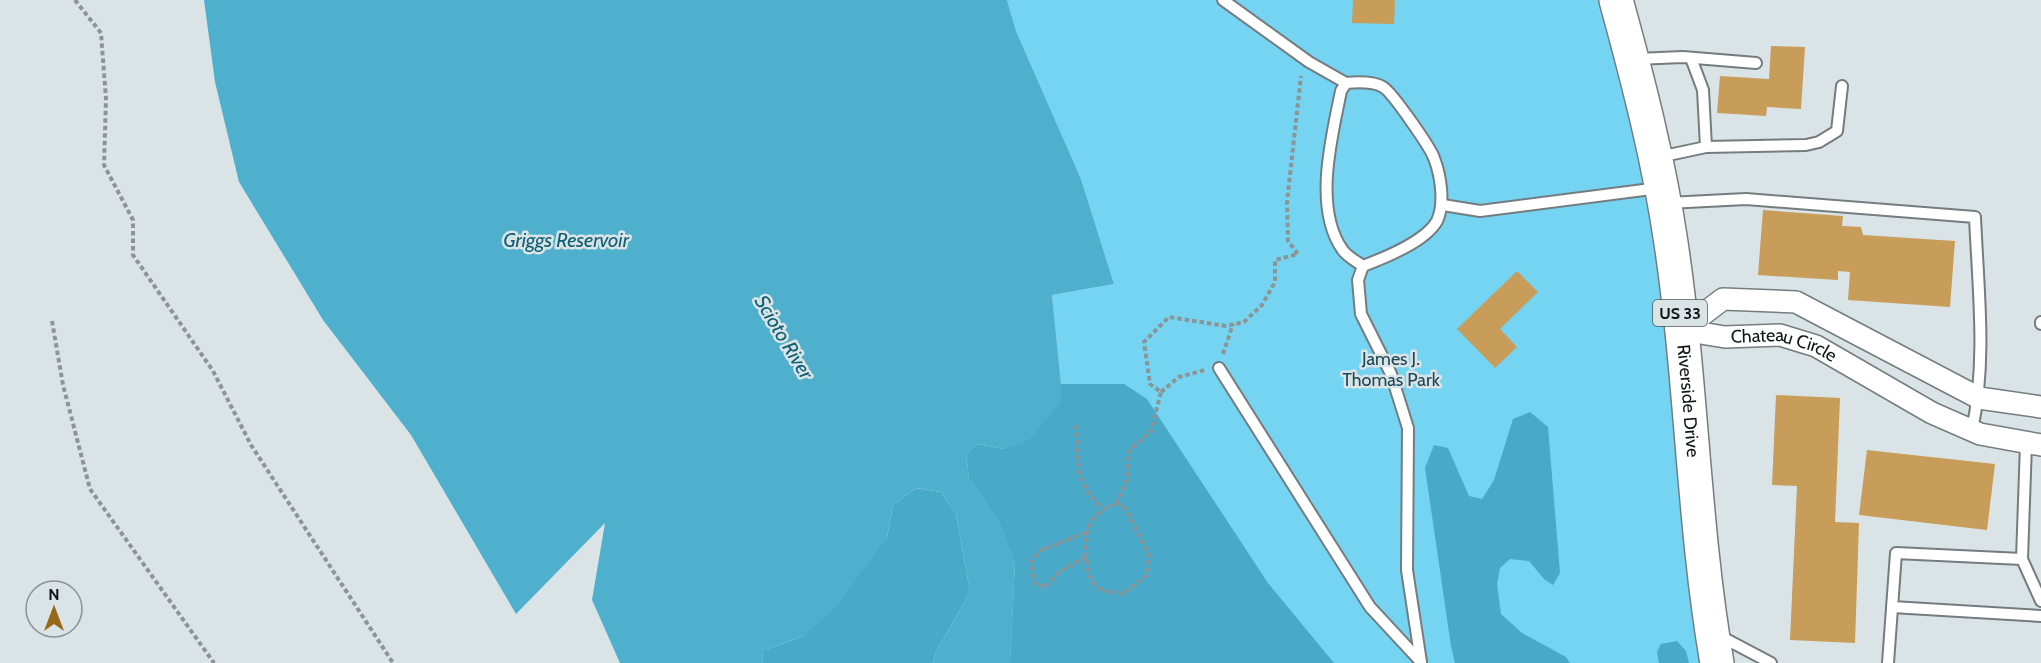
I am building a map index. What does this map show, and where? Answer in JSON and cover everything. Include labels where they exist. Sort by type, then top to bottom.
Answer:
[{"type":"main road","name":"Riverside Drive","points":[[1616,0],[1661,183],[1682,330],[1699,529],[1717,663]]},
{"type":"street","name":"Chateau Circle","points":[[1682,330],[1724,299],[1796,302],[1979,398],[2041,407]]},
{"type":"street","name":"Chateau Circle","points":[[1682,330],[1725,337],[1780,335],[1816,346],[1932,413],[1972,430],[2033,445]]},
{"type":"lane","points":[[1219,368],[1370,607],[1421,662],[1407,570],[1408,428],[1391,374],[1361,314],[1358,280],[1363,266],[1397,252],[1436,223],[1443,205],[1434,157],[1398,103],[1383,87],[1367,83],[1346,83],[1309,62],[1222,0]]},
{"type":"lane","points":[[1632,59],[1691,58],[1756,63]]},
{"type":"lane","points":[[1691,58],[1703,90],[1707,147]]},
{"type":"lane","points":[[1346,83],[1341,91],[1326,170],[1328,198],[1332,227],[1342,250],[1363,266]]},
{"type":"lane","points":[[1661,183],[1707,147],[1819,142],[1838,131],[1842,86]]},
{"type":"lane","points":[[1443,205],[1480,211],[1661,183],[1746,199],[1976,217],[1981,358],[1979,398],[1972,430]]},
{"type":"lane","points":[[2033,445],[2022,559],[2041,601]]},
{"type":"lane","points":[[1888,663],[1896,553],[2022,559]]},
{"type":"lane","points":[[1892,607],[2041,616]]},
{"type":"lane","points":[[1711,631],[1771,663]]},
{"type":"path","points":[[75,0],[101,33],[106,99],[104,165],[133,220],[133,255],[213,371],[250,445],[393,663]]},
{"type":"path","points":[[1161,392],[1150,384],[1144,342],[1168,317],[1226,326],[1244,322],[1262,305],[1275,282],[1275,260],[1298,254],[1288,241],[1287,202],[1301,75],[1309,62]]},
{"type":"path","points":[[52,321],[63,385],[90,489],[214,663]]},
{"type":"path","points":[[1086,556],[1059,572],[1046,587],[1035,584],[1031,562],[1039,551],[1085,533],[1102,508],[1117,503],[1127,480],[1129,451],[1151,432],[1161,392],[1179,377],[1219,368],[1233,324]]},
{"type":"path","points":[[1076,425],[1081,480],[1087,495],[1102,508]]},
{"type":"path","points":[[1085,533],[1089,575],[1100,589],[1123,594],[1147,575],[1149,555],[1126,509],[1117,503]]},
{"type":"green space","name":"James J. Thomas Park","points":[[1007,0],[1616,0],[1632,59],[1717,663],[1010,663],[1015,564],[969,478],[1060,402],[1061,384],[1052,295],[1114,284],[1081,179],[1016,31]]},
{"type":"shaded area","points":[[1061,384],[1124,384],[1147,399],[1268,583],[1334,663],[1010,663],[1015,564],[1000,525],[969,478],[966,454],[977,444],[1005,449],[1060,402]]},
{"type":"shaded area","points":[[1530,412],[1548,427],[1560,573],[1553,585],[1544,579],[1529,561],[1510,559],[1500,568],[1497,584],[1501,614],[1522,633],[1566,657],[1570,663],[1455,663],[1425,468],[1434,445],[1448,448],[1469,496],[1482,499],[1494,480],[1513,419]]},
{"type":"shaded area","points":[[916,488],[941,492],[956,514],[970,592],[936,652],[933,663],[763,663],[762,651],[804,636],[887,537],[893,505]]},
{"type":"shaded area","points":[[1677,641],[1686,651],[1689,663],[1659,663],[1657,652],[1661,644]]},
{"type":"water","name":"Griggs Reservoir","points":[[204,0],[1007,0],[1016,31],[1081,179],[1114,284],[1052,295],[1061,402],[1029,440],[1005,449],[977,444],[966,454],[969,478],[1000,525],[1015,564],[1010,663],[933,663],[936,652],[970,592],[956,514],[941,492],[916,488],[893,505],[887,537],[836,607],[804,636],[762,651],[763,663],[620,663],[592,600],[605,523],[516,614],[411,435],[323,320],[239,182],[215,82]]},
{"type":"building","points":[[1353,0],[1395,0],[1394,24],[1352,23]]},
{"type":"building","points":[[1771,46],[1805,47],[1801,109],[1767,107],[1766,116],[1717,113],[1720,76],[1769,79]]},
{"type":"building","points":[[1763,210],[1843,216],[1842,226],[1861,227],[1863,235],[1955,241],[1950,307],[1848,300],[1850,272],[1838,271],[1838,280],[1758,275]]},
{"type":"building","points":[[1517,271],[1538,292],[1500,329],[1517,347],[1495,368],[1457,329]]},
{"type":"building","points":[[1776,395],[1840,398],[1835,522],[1859,523],[1855,643],[1790,640],[1797,486],[1772,485]]},
{"type":"building","points":[[1867,450],[1995,464],[1987,530],[1859,515]]},
{"type":"water label","name":"Scioto River","points":[[784,337]]}]
